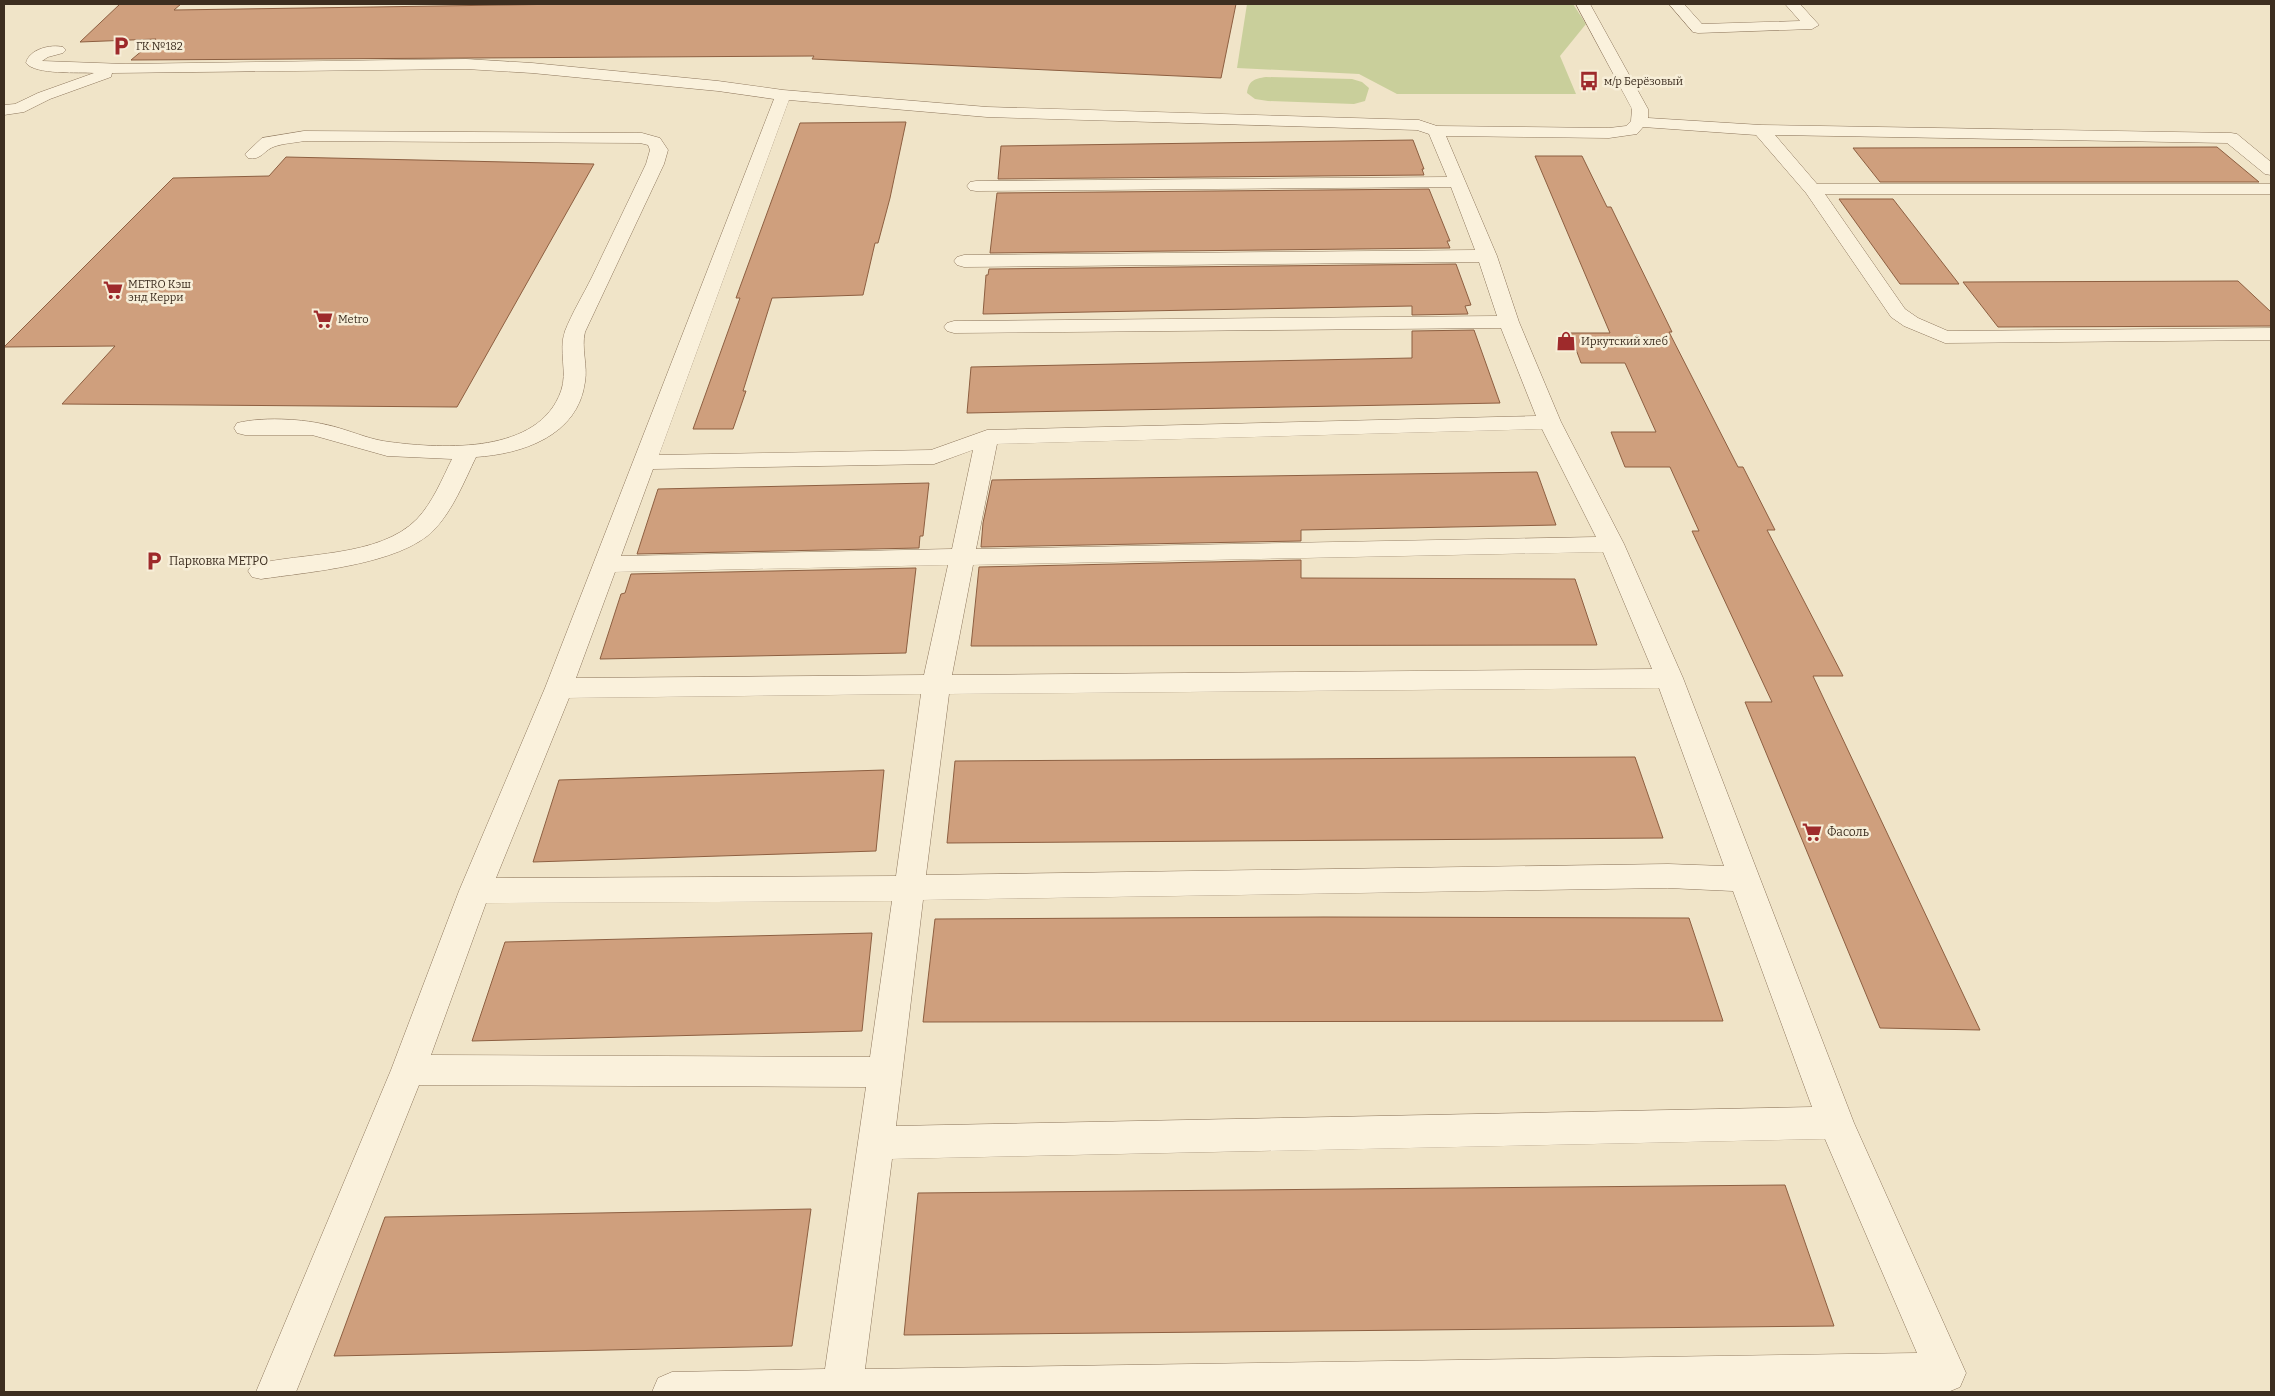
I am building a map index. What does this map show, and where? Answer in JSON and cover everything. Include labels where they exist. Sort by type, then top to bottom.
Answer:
[{"type":"street","points":[[58,50],[35,58],[34,63],[43,66],[125,69],[466,64],[709,85],[783,95],[987,112],[1357,122],[1418,125],[1435,131],[1609,133],[1631,130],[1639,122],[1640,109],[1613,56],[1583,4]]},
{"type":"street","points":[[1676,4],[1698,29],[1812,25],[1792,4]]},
{"type":"street","points":[[4,110],[18,109],[62,89],[125,69]]},
{"type":"street","points":[[276,1392],[408,1070],[475,891],[559,688],[783,95]]},
{"type":"street","points":[[1639,122],[1761,130],[2156,135],[2231,138],[2271,170]]},
{"type":"street","points":[[1761,130],[1812,189],[1898,313],[1911,322],[1945,336],[2271,334]]},
{"type":"street","points":[[672,1392],[842,1391],[1946,1373],[1836,1123],[1669,678],[1612,544],[1550,422],[1509,322],[1487,256],[1458,182],[1435,131]]},
{"type":"street","points":[[245,428],[309,428],[386,449],[467,452],[500,447],[533,437],[548,429],[559,418],[575,383],[573,338],[655,164],[659,150],[657,145],[642,138],[304,136],[268,142],[254,154]]},
{"type":"street","points":[[976,186],[1458,182]]},
{"type":"street","points":[[1812,189],[2271,189]]},
{"type":"street","points":[[964,261],[1487,256]]},
{"type":"street","points":[[954,328],[1509,322]]},
{"type":"street","points":[[645,462],[934,457],[988,437],[1550,422]]},
{"type":"street","points":[[842,1391],[886,1072],[936,684],[961,556],[988,437]]},
{"type":"street","points":[[260,571],[352,555],[388,546],[410,536],[424,526],[436,510],[467,452]]},
{"type":"street","points":[[607,564],[1612,544]]},
{"type":"street","points":[[559,688],[1669,678]]},
{"type":"street","points":[[475,891],[910,888],[1668,876],[1745,879]]},
{"type":"street","points":[[408,1070],[886,1072]]},
{"type":"street","points":[[876,1143],[1836,1123]]},
{"type":"green space","points":[[1247,4],[1573,4],[1586,24],[1560,56],[1576,94],[1397,94],[1359,74],[1237,68]]},
{"type":"green space","points":[[1266,77],[1352,79],[1362,82],[1369,88],[1365,101],[1354,104],[1268,101],[1255,99],[1247,93],[1249,85],[1253,81]]},
{"type":"building","points":[[120,4],[181,4],[174,10],[570,4],[1236,4],[1221,78],[812,59],[814,56],[131,60],[156,39],[80,42]]},
{"type":"building","points":[[906,122],[890,198],[878,243],[875,243],[863,295],[772,298],[743,391],[746,391],[733,429],[693,429],[740,298],[736,298],[800,123]]},
{"type":"building","points":[[1413,140],[1424,169],[1422,169],[1424,175],[998,179],[1001,146]]},
{"type":"building","points":[[2217,147],[2259,182],[1880,182],[1853,148]]},
{"type":"building","points":[[1535,156],[1582,156],[1607,207],[1611,207],[1672,332],[1669,332],[1738,467],[1743,467],[1775,530],[1767,530],[1843,676],[1813,676],[1980,1030],[1880,1028],[1745,702],[1772,702],[1692,531],[1699,531],[1670,467],[1625,467],[1611,432],[1656,432],[1625,363],[1581,363],[1570,333],[1610,333]]},
{"type":"building","name":"Metro","points":[[286,157],[594,164],[457,407],[62,404],[115,346],[4,347],[173,178],[269,176]]},
{"type":"building","points":[[1429,189],[1450,241],[1447,241],[1450,248],[990,253],[997,193]]},
{"type":"building","points":[[1839,199],[1893,199],[1959,284],[1900,284]]},
{"type":"building","points":[[1456,264],[1471,305],[1465,306],[1468,314],[1412,315],[1412,306],[983,314],[986,275],[988,275],[989,269]]},
{"type":"building","points":[[2238,281],[2271,312],[2271,326],[1998,327],[1963,282]]},
{"type":"building","points":[[1474,330],[1500,403],[967,413],[971,367],[1412,358],[1412,331]]},
{"type":"building","points":[[1537,472],[1556,525],[1301,530],[1301,541],[981,547],[983,523],[992,480]]},
{"type":"building","points":[[929,483],[923,536],[920,536],[919,548],[637,554],[658,489]]},
{"type":"building","points":[[1301,560],[1301,578],[1575,579],[1597,645],[971,646],[979,567]]},
{"type":"building","points":[[916,568],[906,653],[600,659],[621,594],[625,593],[631,574]]},
{"type":"building","points":[[1635,757],[1663,838],[947,843],[955,761]]},
{"type":"building","points":[[884,770],[876,851],[533,862],[559,780]]},
{"type":"building","points":[[1689,918],[1723,1021],[923,1022],[935,919]]},
{"type":"building","points":[[872,933],[862,1031],[472,1041],[505,942]]},
{"type":"building","points":[[1785,1185],[1834,1326],[904,1335],[918,1193]]},
{"type":"building","points":[[811,1209],[792,1346],[334,1356],[385,1217]]},
{"type":"place","name":"ГК №182","points":[[121,46]]},
{"type":"place","name":"м/р Берёзовый","points":[[1589,81]]},
{"type":"place","name":"METRO Кэш энд Керри","points":[[113,290]]},
{"type":"place","name":"Metro","points":[[323,319]]},
{"type":"place","name":"Иркутский хлеб","points":[[1566,341]]},
{"type":"place","name":"Парковка МЕТРО","points":[[154,561]]},
{"type":"place","name":"Фасоль","points":[[1812,832]]}]
